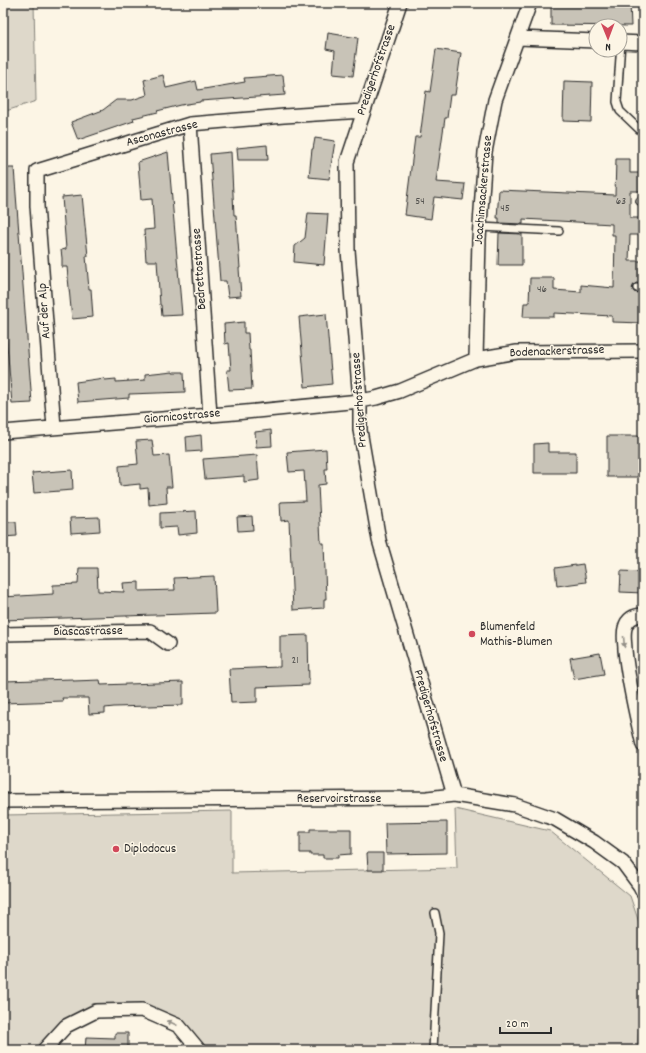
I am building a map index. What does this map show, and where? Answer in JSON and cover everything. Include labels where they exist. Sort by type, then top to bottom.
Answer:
[{"type":"street","name":"Predigerhofstrasse","points":[[400,3],[347,162],[348,250],[360,401],[360,430],[379,540],[454,795]]},
{"type":"street","name":"Joachimsackerstrasse","points":[[476,359],[480,227],[485,152],[495,100],[530,3]]},
{"type":"street","points":[[518,38],[588,41]]},
{"type":"street","points":[[628,42],[643,43]]},
{"type":"street","name":"Asconastrasse","points":[[38,195],[37,171],[190,124],[363,111]]},
{"type":"street","name":"Bedrettostrasse","points":[[190,124],[210,415]]},
{"type":"street","name":"Auf der Alp","points":[[38,195],[37,206],[54,427]]},
{"type":"street","name":"Bodenackerstrasse","points":[[360,401],[400,391],[476,359],[517,352],[643,351]]},
{"type":"street","name":"Giornicostrasse","points":[[3,432],[360,401]]},
{"type":"street","points":[[643,614],[634,616],[629,620],[624,634],[627,669],[643,745]]},
{"type":"street","name":"Biascastrasse","points":[[3,634],[150,631],[168,644]]},
{"type":"street","name":"Reservoirstrasse","points":[[3,801],[427,798],[454,795],[515,805],[555,819],[594,842],[623,863],[642,888]]},
{"type":"street","points":[[44,1050],[66,1026],[96,1011],[142,1010],[179,1026],[199,1050]]},
{"type":"lane","points":[[619,58],[617,102],[620,111],[643,133]]},
{"type":"lane","points":[[480,227],[559,231]]},
{"type":"lane","points":[[433,1050],[439,933],[435,913]]},
{"type":"shaded area","points":[[3,3],[34,3],[36,101],[3,112]]},
{"type":"shaded area","points":[[455,809],[550,831],[630,896],[643,934],[643,980],[637,1050],[199,1050],[179,1026],[142,1010],[96,1011],[44,1050],[3,1050],[3,815],[232,811],[232,873],[457,868]]},
{"type":"building","points":[[551,3],[630,3],[631,26],[628,26],[628,18],[588,18],[588,25],[551,25]]},
{"type":"building","points":[[328,33],[358,38],[353,76],[333,74],[335,51],[326,49]]},
{"type":"building","points":[[436,49],[461,53],[455,95],[450,95],[447,118],[445,118],[436,182],[465,184],[463,200],[434,197],[431,219],[405,215],[415,137],[420,137],[426,91],[430,92]]},
{"type":"building","points":[[163,75],[166,88],[196,81],[198,90],[245,82],[244,78],[283,75],[285,95],[200,101],[181,105],[133,118],[134,121],[78,140],[71,122],[103,110],[116,100],[132,100],[147,95],[144,80]]},
{"type":"building","points":[[564,81],[592,82],[591,122],[563,121]]},
{"type":"building","points":[[315,138],[335,141],[329,179],[309,177],[312,149]]},
{"type":"building","points":[[267,145],[268,160],[238,160],[237,148]]},
{"type":"building","points":[[168,152],[182,315],[162,316],[157,261],[146,261],[144,230],[154,229],[152,199],[141,200],[138,162]]},
{"type":"building","points":[[231,152],[234,215],[236,215],[241,296],[228,297],[226,281],[220,281],[210,154]]},
{"type":"building","points":[[616,159],[630,159],[630,173],[643,173],[643,191],[630,191],[630,218],[643,218],[643,235],[630,235],[629,261],[643,261],[643,284],[636,283],[632,288],[634,292],[643,294],[643,323],[612,322],[612,316],[554,313],[554,317],[523,317],[524,303],[529,303],[530,278],[554,278],[554,290],[581,292],[581,285],[614,288],[615,235],[612,235],[612,224],[523,219],[523,224],[499,223],[499,218],[497,218],[499,190],[615,195]]},
{"type":"building","points":[[3,168],[14,168],[32,403],[12,404],[3,297]]},
{"type":"building","points":[[82,195],[88,256],[86,256],[89,289],[91,289],[93,317],[72,319],[67,267],[62,267],[61,250],[66,249],[62,197]]},
{"type":"building","points":[[308,213],[328,214],[324,265],[294,262],[295,246],[305,238]]},
{"type":"building","points":[[499,233],[522,234],[522,265],[498,265]]},
{"type":"building","points":[[326,314],[332,384],[305,387],[299,317]]},
{"type":"building","points":[[244,322],[244,333],[248,333],[252,389],[229,390],[227,370],[231,370],[229,343],[225,344],[224,324]]},
{"type":"building","points":[[173,371],[184,372],[185,392],[129,394],[129,398],[78,402],[76,382],[104,378],[105,380],[116,379],[116,382],[145,380],[145,374]]},
{"type":"building","points":[[271,430],[272,446],[256,447],[255,432]]},
{"type":"building","points":[[201,435],[202,451],[187,452],[186,437]]},
{"type":"building","points":[[607,436],[640,436],[640,477],[607,477]]},
{"type":"building","points":[[152,440],[154,456],[169,455],[172,487],[166,487],[167,503],[149,505],[148,488],[140,489],[140,484],[120,486],[119,466],[138,464],[136,441]]},
{"type":"building","points":[[548,443],[548,452],[576,452],[576,473],[534,473],[534,444]]},
{"type":"building","points":[[326,449],[326,484],[318,485],[321,543],[324,543],[326,599],[324,599],[324,608],[293,610],[289,520],[281,521],[280,502],[306,501],[304,471],[289,472],[287,452]]},
{"type":"building","points":[[257,455],[259,480],[244,482],[244,476],[205,479],[203,459]]},
{"type":"building","points":[[72,470],[73,490],[34,493],[32,473]]},
{"type":"building","points":[[196,511],[197,533],[178,535],[177,527],[160,528],[160,513]]},
{"type":"building","points":[[252,516],[253,530],[238,531],[237,517]]},
{"type":"building","points":[[99,517],[100,531],[71,533],[70,518]]},
{"type":"building","points":[[3,522],[16,522],[17,536],[3,537]]},
{"type":"building","points":[[583,564],[586,582],[557,586],[555,568]]},
{"type":"building","points":[[79,568],[97,568],[98,591],[124,592],[123,583],[139,582],[139,591],[175,590],[174,578],[214,576],[216,613],[3,620],[3,597],[53,594],[53,585],[78,584]]},
{"type":"building","points":[[621,571],[643,572],[643,593],[620,592]]},
{"type":"building","points":[[308,635],[309,685],[257,687],[257,702],[231,703],[229,669],[280,667],[280,636]]},
{"type":"building","points":[[600,653],[604,674],[574,679],[570,658]]},
{"type":"building","points":[[73,679],[73,681],[100,680],[101,685],[183,682],[183,705],[114,707],[105,708],[105,713],[89,714],[88,698],[62,698],[63,701],[3,703],[3,681]]},
{"type":"building","points":[[447,822],[447,853],[386,854],[385,823]]},
{"type":"building","points":[[310,829],[351,829],[351,854],[338,855],[338,858],[323,858],[323,855],[300,853],[300,832],[310,832]]},
{"type":"building","points":[[367,853],[383,853],[383,870],[368,870]]},
{"type":"building","points":[[115,1033],[128,1033],[128,1050],[85,1050],[86,1037],[115,1038]]},
{"type":"place","name":"Blumenfeld Mathis-Blumen","points":[[472,634]]},
{"type":"place","name":"Diplodocus","points":[[116,849]]}]
